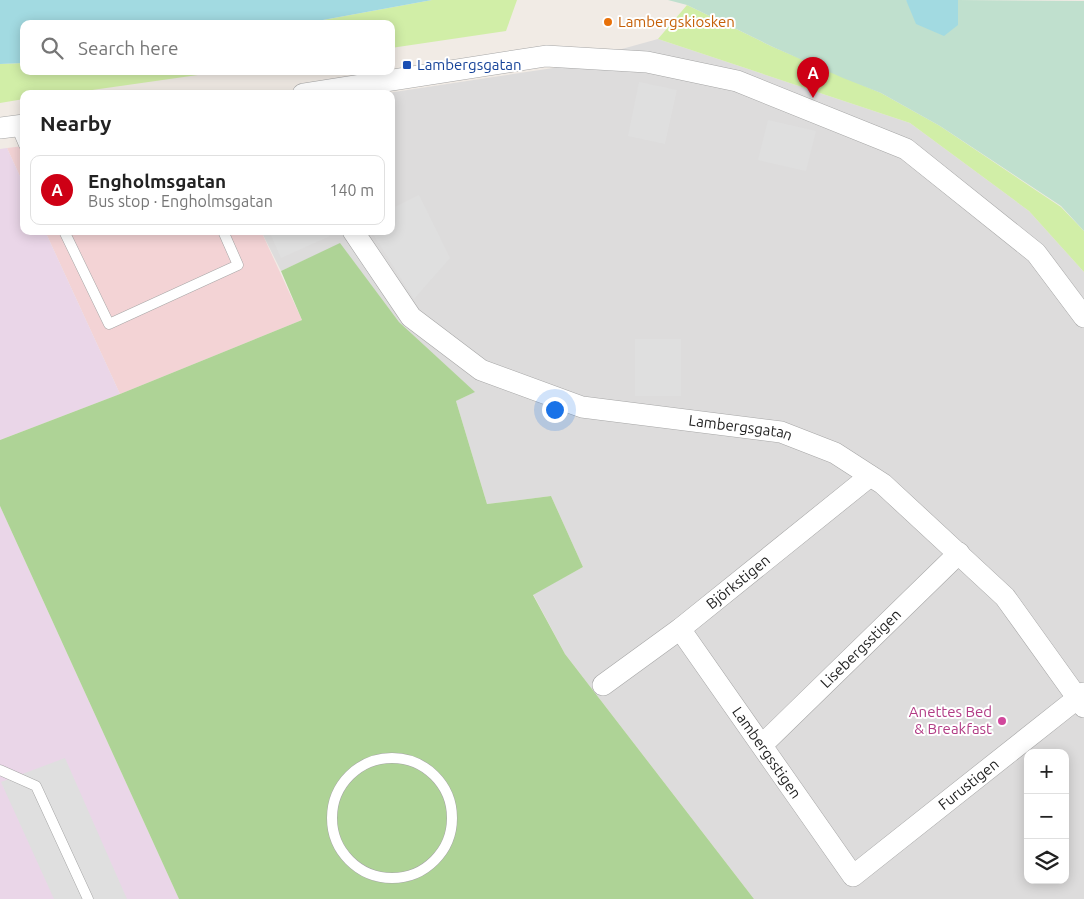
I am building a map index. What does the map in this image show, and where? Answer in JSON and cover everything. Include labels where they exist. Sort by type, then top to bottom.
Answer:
[{"type":"street","points":[[332,90],[510,60],[546,56],[647,62],[737,81],[906,149],[1036,253],[1084,317]]},
{"type":"street","name":"Lambergsgatan","points":[[356,235],[411,317],[481,370],[582,407],[780,432],[835,453],[883,484],[1005,597],[1082,700]]},
{"type":"street","name":"Björkstigen","points":[[603,684],[680,629],[870,476]]},
{"type":"street","name":"Lisebergsstigen","points":[[762,746],[959,553]]},
{"type":"street","name":"Lambergsstigen","points":[[680,629],[853,876]]},
{"type":"street","name":"Furustigen","points":[[853,876],[1082,700]]},
{"type":"lane","points":[[66,235],[109,324],[238,265],[225,235]]},
{"type":"lane","points":[[386,758],[403,759],[424,768],[446,782],[452,814],[451,829],[446,844],[438,858],[426,868],[412,876],[397,879],[381,878],[366,873],[353,865],[342,853],[335,839],[332,824],[332,808],[346,779],[358,769],[386,758]]},
{"type":"lane","points":[[0,770],[36,786],[88,899]]},
{"type":"shaded area","points":[[658,39],[910,123],[1029,211],[1084,272],[1084,899],[754,899],[565,654],[533,594],[583,567],[551,496],[487,504],[456,401],[474,392],[399,322],[340,244],[281,271],[263,235],[395,235],[395,92],[553,68]]},
{"type":"shaded area","points":[[639,82],[677,90],[665,144],[628,136]]},
{"type":"shaded area","points":[[768,120],[816,131],[806,171],[758,160]]},
{"type":"shaded area","points":[[20,146],[20,176],[7,148]]},
{"type":"shaded area","points":[[7,148],[20,176],[20,235],[47,235],[120,394],[0,440],[0,149]]},
{"type":"shaded area","points":[[419,195],[450,258],[414,299],[374,235],[395,235],[395,207]]},
{"type":"shaded area","points":[[47,235],[263,235],[302,320],[120,394]]},
{"type":"shaded area","points":[[271,235],[330,235],[330,236],[281,258]]},
{"type":"shaded area","points":[[635,339],[681,339],[681,396],[635,396]]},
{"type":"shaded area","points":[[0,506],[179,899],[0,899]]},
{"type":"shaded area","points":[[65,758],[127,899],[54,899],[1,782]]},
{"type":"green space","points":[[432,0],[517,0],[506,31],[395,47],[395,20],[323,20]]},
{"type":"green space","points":[[668,0],[906,0],[908,3],[958,25],[958,0],[1084,1],[1084,231],[1061,206],[940,126],[881,93],[773,47],[687,5]]},
{"type":"green space","points":[[687,5],[773,47],[881,93],[940,126],[1061,207],[1084,231],[1084,272],[1029,211],[910,123],[658,39]]},
{"type":"green space","points":[[20,63],[20,75],[198,75],[92,90],[20,90],[20,100],[0,103],[0,64]]},
{"type":"green space","points":[[340,243],[399,322],[475,392],[456,401],[487,504],[551,496],[583,567],[533,595],[565,654],[754,899],[179,899],[0,506],[0,440],[120,394],[302,320],[281,271]]},
{"type":"water","points":[[0,0],[432,0],[323,20],[20,20],[20,63],[0,64]]},
{"type":"water","points":[[906,0],[958,0],[958,25],[944,36],[916,24]]},
{"type":"place","name":"Lambergskiosken","points":[[608,22]]},
{"type":"place","name":"Lambergsgatan","points":[[407,65]]},
{"type":"place","name":"Engholmsgatan","points":[[813,98]]},
{"type":"place","name":"Anettes Bed & Breakfast","points":[[1002,721]]}]
